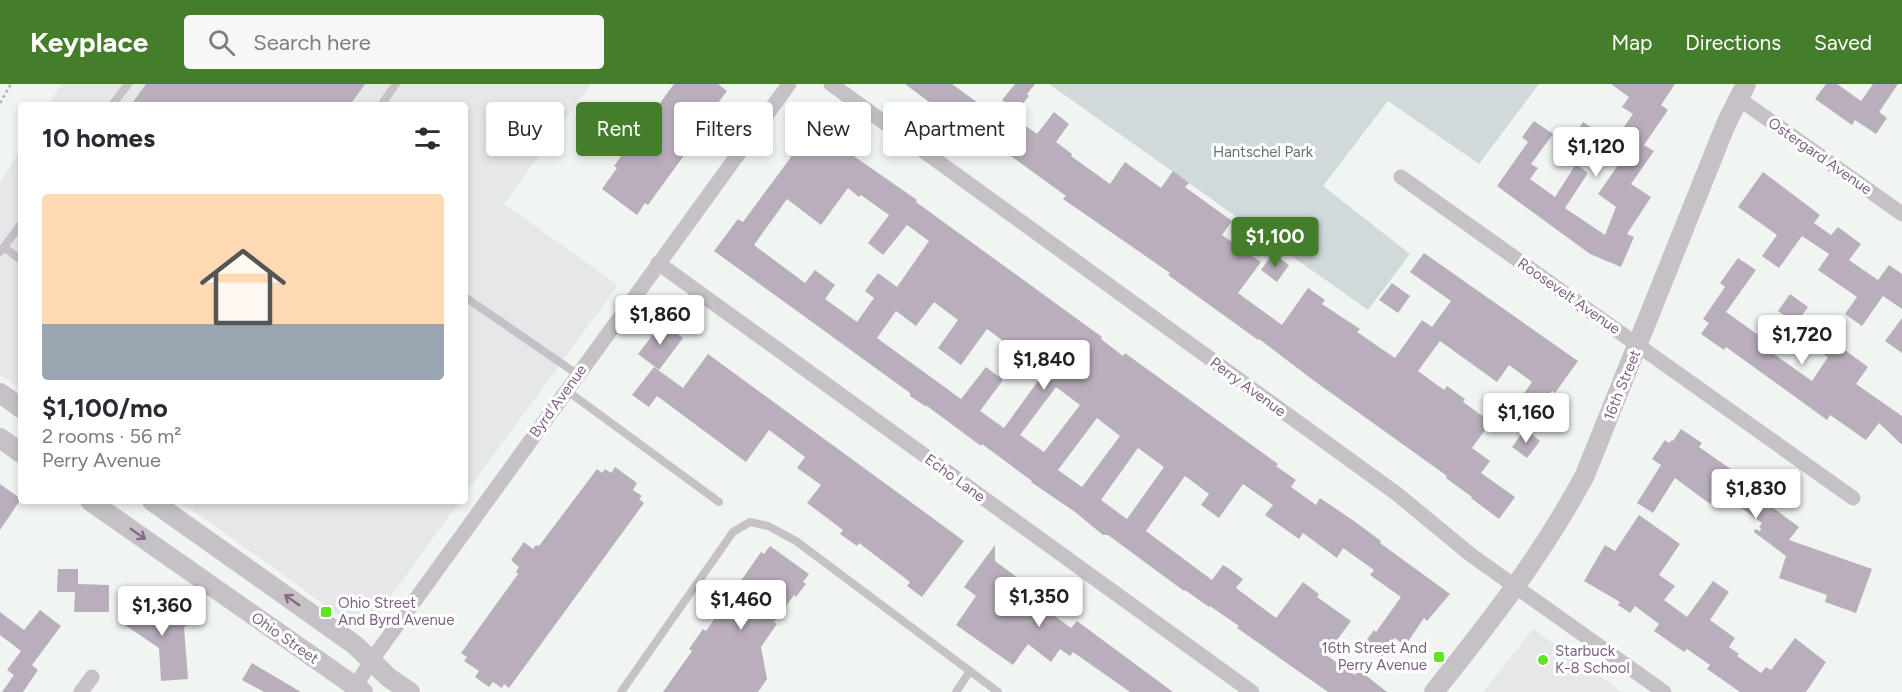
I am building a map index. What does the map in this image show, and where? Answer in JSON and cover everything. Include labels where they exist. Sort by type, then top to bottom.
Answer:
[{"type":"street","name":"Perry Avenue","points":[[831,84],[1397,494],[1471,555],[1664,692]]},
{"type":"street","name":"Byrd Avenue","points":[[356,690],[371,661],[787,85]]},
{"type":"street","name":"16th Street","points":[[1434,692],[1516,587],[1564,516],[1585,475],[1725,124],[1742,91]]},
{"type":"street","name":"Ostergard Avenue","points":[[1742,91],[1902,214]]},
{"type":"street","name":"Roosevelt Avenue","points":[[1401,177],[1853,498]]},
{"type":"street","name":"Echo Lane","points":[[658,263],[1252,692]]},
{"type":"street","points":[[0,393],[18,406]]},
{"type":"street","points":[[0,438],[18,451]]},
{"type":"street","name":"Ohio Street","points":[[94,504],[356,690]]},
{"type":"street","points":[[156,504],[355,645],[388,677],[410,692]]},
{"type":"street","points":[[81,692],[92,677]]},
{"type":"lane","points":[[114,102],[128,84]]},
{"type":"lane","points":[[383,102],[396,84]]},
{"type":"lane","points":[[18,228],[2,250],[18,258]]},
{"type":"lane","points":[[468,299],[577,374]]},
{"type":"lane","points":[[566,390],[719,502]]},
{"type":"lane","points":[[621,692],[734,532],[750,522],[768,526],[796,542],[998,692]]},
{"type":"lane","points":[[956,692],[970,671]]},
{"type":"path","points":[[0,103],[11,84]]},
{"type":"shaded area","points":[[61,84],[591,84],[564,121],[564,102],[486,102],[486,156],[539,156],[504,204],[618,285],[468,490],[468,102],[50,102]]},
{"type":"shaded area","points":[[18,154],[18,387],[0,375],[0,183]]},
{"type":"shaded area","points":[[183,504],[458,504],[375,618],[363,627],[348,623]]},
{"type":"shaded area","name":"Starbuck K-8 School","points":[[1533,629],[1622,692],[1483,692]]},
{"type":"green space","name":"Hantschel Park","points":[[1049,84],[1539,84],[1479,164],[1388,101],[1323,186],[1410,254],[1368,310]]},
{"type":"building","points":[[146,84],[365,84],[352,102],[133,102]]},
{"type":"building","points":[[674,84],[718,84],[727,91],[719,102],[674,102],[674,156],[684,156],[648,205],[645,203],[637,215],[602,189],[617,168],[614,166],[621,156],[662,156],[661,102]]},
{"type":"building","points":[[905,84],[952,84],[977,102],[929,102]]},
{"type":"building","points":[[1015,84],[1035,84],[1024,102],[1002,100]]},
{"type":"building","points":[[1611,84],[1675,84],[1661,105],[1668,110],[1644,145],[1654,151],[1631,184],[1651,197],[1627,234],[1634,237],[1621,267],[1590,254],[1497,186],[1528,142],[1522,137],[1534,121],[1553,134],[1531,164],[1538,168],[1530,179],[1555,197],[1576,164],[1588,173],[1565,208],[1605,235],[1616,207],[1598,194],[1623,158],[1609,148],[1633,114],[1622,107],[1629,97]]},
{"type":"building","points":[[1826,84],[1837,84],[1861,101],[1873,84],[1898,84],[1879,112],[1887,118],[1876,134],[1855,120],[1852,125],[1815,99]]},
{"type":"building","points":[[1054,112],[1069,124],[1056,142],[1072,154],[1071,156],[1110,184],[1125,162],[1161,188],[1173,171],[1189,183],[1185,187],[1232,221],[1222,235],[1261,262],[1238,293],[1282,325],[1308,288],[1325,300],[1322,304],[1360,329],[1357,332],[1395,358],[1422,320],[1432,327],[1451,301],[1410,272],[1424,253],[1578,361],[1555,393],[1552,391],[1527,424],[1511,412],[1532,382],[1509,365],[1497,382],[1440,341],[1418,371],[1444,390],[1447,386],[1465,399],[1463,402],[1491,422],[1472,448],[1490,461],[1481,473],[1515,497],[1499,519],[1446,478],[1447,476],[1168,275],[1170,273],[1063,199],[1066,196],[1011,156],[1026,156],[1026,126],[1037,134]]},
{"type":"building","points":[[1583,122],[1598,132],[1587,148],[1572,138]]},
{"type":"building","points":[[854,156],[1102,337],[1101,339],[1123,356],[1125,353],[1278,464],[1276,466],[1296,480],[1291,487],[1316,505],[1320,498],[1450,594],[1427,621],[1424,618],[1405,646],[1395,638],[1381,658],[1363,645],[1374,630],[1376,632],[1401,597],[1370,575],[1374,570],[1343,548],[1337,558],[1303,533],[1299,539],[1265,515],[1273,505],[1243,484],[1219,518],[1201,505],[1209,494],[1185,476],[1146,531],[1212,580],[1223,565],[1228,568],[1243,579],[1236,588],[1276,618],[1303,582],[1319,594],[1317,597],[1351,621],[1326,655],[1355,675],[1359,670],[1387,692],[1328,692],[1237,628],[1239,626],[1184,591],[1108,535],[1103,535],[982,444],[981,446],[910,396],[910,393],[714,251],[738,219],[743,222],[791,157]],"holes":[[[848,188],[889,215],[868,243],[883,255],[907,225],[929,241],[897,287],[878,273],[865,291],[874,298],[857,322],[825,299],[835,285],[815,270],[805,283],[754,245],[787,199],[821,225]],[[934,302],[958,320],[938,348],[961,365],[987,329],[1033,363],[1032,365],[1043,374],[1004,428],[980,411],[1003,380],[986,367],[961,399],[877,338],[896,311],[916,326]],[[1056,387],[1080,405],[1044,452],[1020,435]],[[1097,418],[1120,436],[1082,487],[1058,470]],[[1138,448],[1164,467],[1127,519],[1101,500]]]},
{"type":"building","points":[[1763,172],[1820,215],[1814,223],[1831,235],[1838,227],[1861,244],[1849,260],[1878,280],[1889,265],[1902,274],[1902,309],[1883,296],[1862,326],[1845,314],[1857,297],[1818,270],[1829,254],[1802,236],[1779,268],[1762,256],[1777,235],[1738,207]]},
{"type":"building","points":[[1273,253],[1289,265],[1277,282],[1261,270]]},
{"type":"building","points":[[1738,258],[1756,270],[1726,312],[1775,347],[1771,352],[1812,381],[1828,357],[1807,343],[1819,326],[1837,338],[1834,342],[1868,367],[1856,384],[1902,416],[1902,445],[1879,423],[1866,440],[1830,415],[1827,420],[1726,347],[1724,350],[1701,334],[1709,323],[1703,319],[1725,287],[1720,283]]},
{"type":"building","points":[[1392,283],[1410,296],[1398,313],[1379,300]]},
{"type":"building","points":[[1790,294],[1808,307],[1796,324],[1778,311]]},
{"type":"building","points":[[1902,318],[1902,353],[1885,341]]},
{"type":"building","points":[[662,323],[683,338],[659,370],[638,354]]},
{"type":"building","points":[[708,354],[964,541],[922,597],[907,586],[910,582],[859,543],[857,546],[840,534],[843,530],[807,503],[821,485],[797,468],[805,457],[769,430],[746,462],[657,396],[649,407],[632,395],[654,367],[683,388]]},
{"type":"building","points":[[1525,429],[1540,441],[1527,458],[1512,447]]},
{"type":"building","points":[[1681,429],[1702,443],[1699,447],[1768,495],[1764,501],[1799,527],[1789,540],[1872,569],[1856,613],[1825,602],[1827,595],[1779,578],[1786,556],[1754,532],[1755,529],[1760,531],[1759,527],[1762,523],[1719,492],[1710,504],[1675,478],[1653,513],[1637,503],[1661,465],[1652,459],[1665,440],[1669,443],[1673,441]]},
{"type":"building","points":[[615,467],[637,483],[633,490],[642,496],[639,499],[644,503],[509,688],[504,684],[502,688],[493,682],[489,687],[475,677],[479,671],[464,661],[467,657],[461,653],[518,574],[516,572],[519,567],[511,560],[524,542],[533,549],[536,545],[539,546],[597,469],[602,473],[605,469],[611,473]]},
{"type":"building","points":[[0,484],[18,497],[18,503],[0,530]]},
{"type":"building","points":[[1639,515],[1680,544],[1659,575],[1675,586],[1664,600],[1687,617],[1713,581],[1729,592],[1710,620],[1735,638],[1729,647],[1739,654],[1737,656],[1761,673],[1766,667],[1771,670],[1795,638],[1826,662],[1806,692],[1740,692],[1707,669],[1710,665],[1687,649],[1684,652],[1654,631],[1659,624],[1635,606],[1630,613],[1618,605],[1620,602],[1584,581],[1605,545],[1615,551]]},
{"type":"building","points":[[995,545],[995,561],[1045,598],[1040,605],[1071,628],[1077,621],[1173,692],[1130,692],[1073,652],[1070,656],[1060,649],[1051,662],[1028,644],[1013,665],[956,625],[976,596],[964,587]]},
{"type":"building","points":[[770,546],[809,574],[803,582],[806,584],[796,597],[794,595],[774,622],[777,624],[761,647],[767,679],[758,692],[663,692],[692,651],[689,649],[703,629],[706,631],[761,552],[764,554]]},
{"type":"building","points":[[58,569],[78,569],[78,584],[109,585],[109,612],[74,612],[75,592],[57,592]]},
{"type":"building","points":[[134,599],[165,620],[187,608],[194,621],[184,627],[188,679],[161,681],[159,648],[119,621]]},
{"type":"building","points":[[40,610],[61,626],[32,665],[38,670],[23,692],[2,692],[14,675],[7,670],[21,651],[0,635],[0,612],[24,630]]},
{"type":"building","points":[[252,663],[301,692],[264,692],[242,680]]},
{"type":"place","name":"Ohio Street And Byrd Avenue","points":[[326,612]]},
{"type":"place","name":"16th Street And Perry Avenue","points":[[1439,657]]},
{"type":"place","name":"Starbuck K-8 School","points":[[1543,660]]}]
